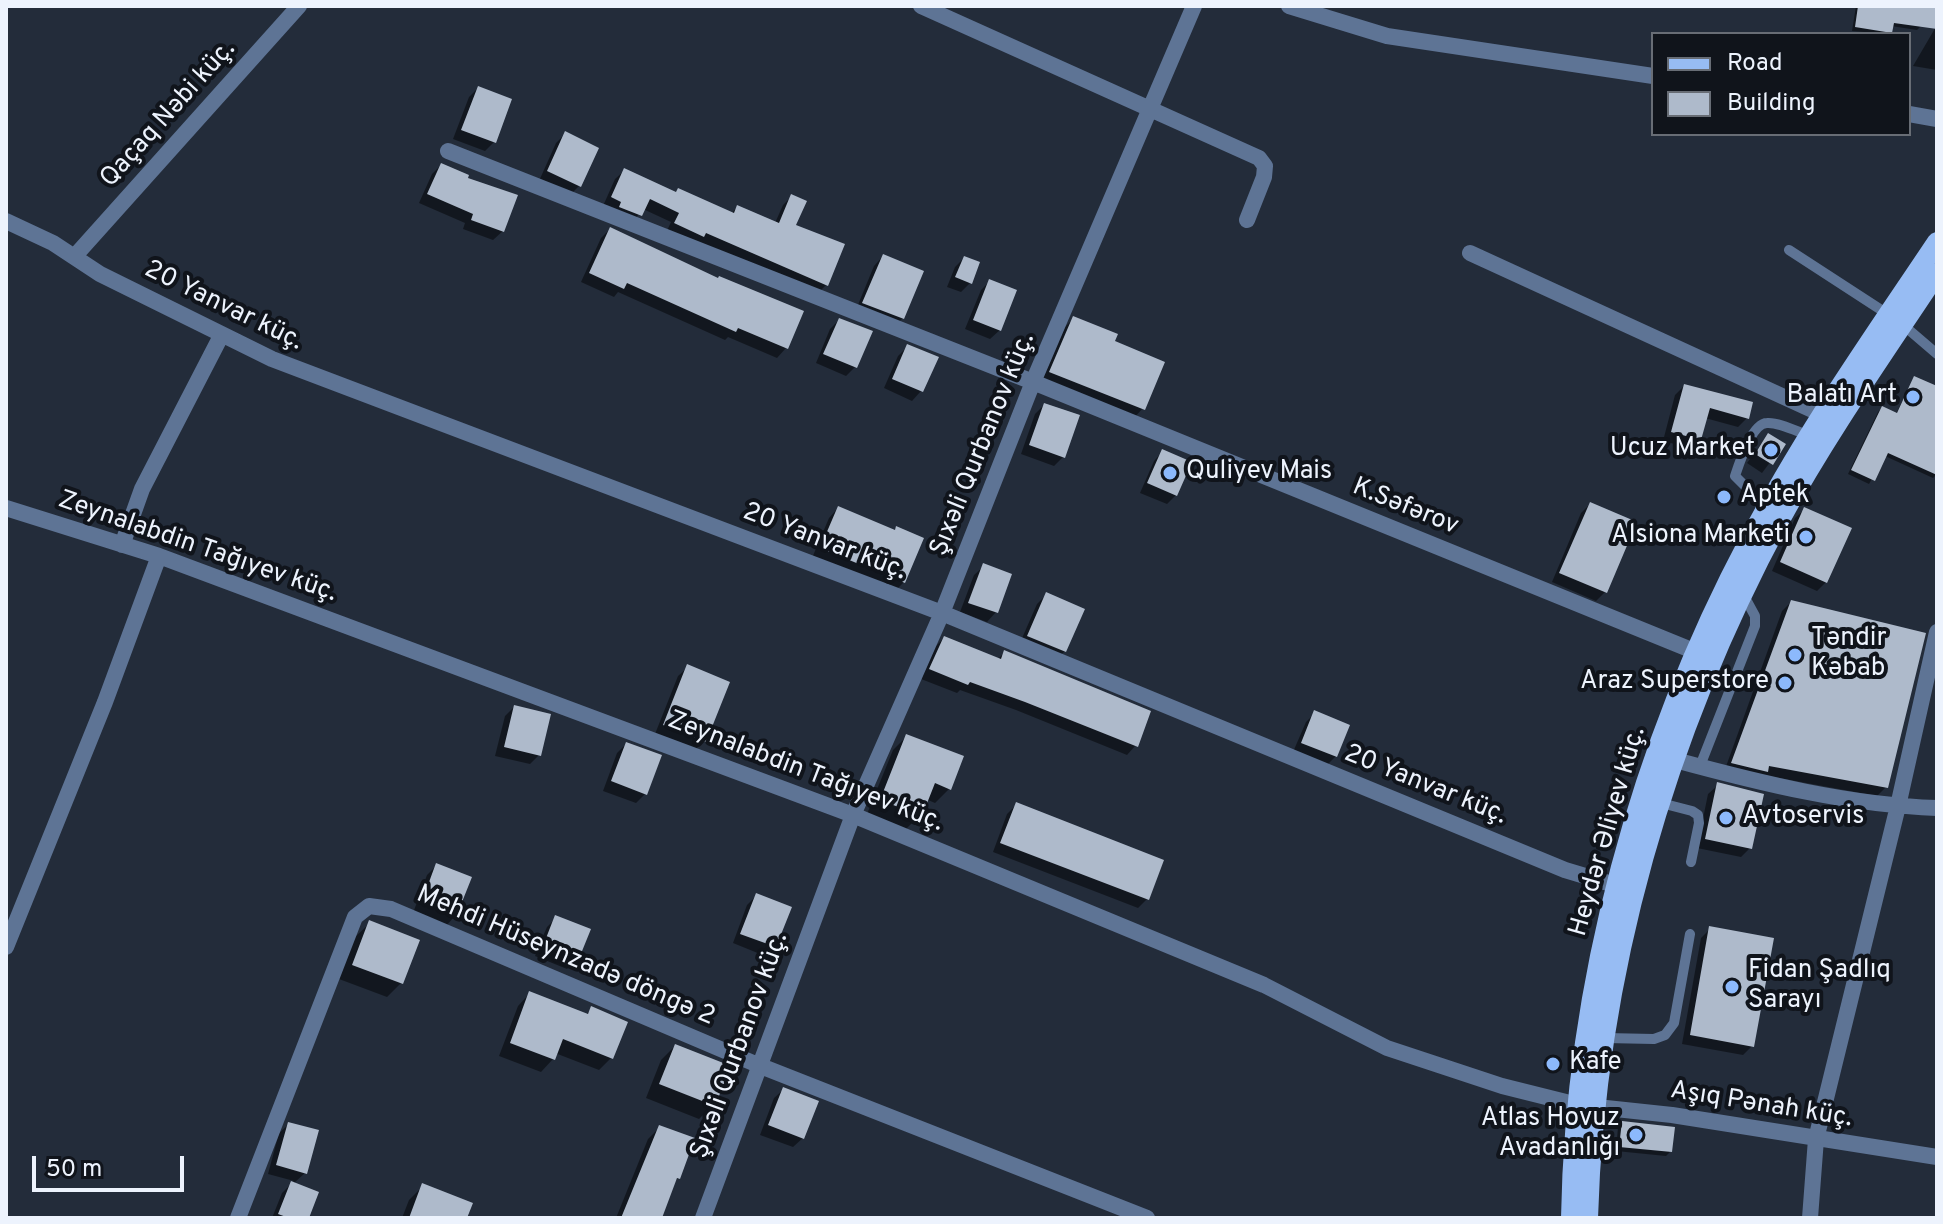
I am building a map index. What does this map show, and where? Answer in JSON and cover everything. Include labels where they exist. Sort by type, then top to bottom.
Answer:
[{"type":"main road","name":"Heydər Əliyev küç.","points":[[1588,1218],[1587,1106],[1595,983],[1625,888],[1656,757],[1832,419],[1896,319],[1937,242]]},
{"type":"main road","name":"Heydər Əliyev küç.","points":[[1896,319],[1937,273]]},
{"type":"main road","name":"Heydər Əliyev küç.","points":[[1571,1218],[1587,1106],[1605,1038],[1625,888],[1661,803],[1706,656],[1749,541],[1810,436],[1832,419]]},
{"type":"street","name":"Qaçaq Nəbi küç.","points":[[74,257],[299,6]]},
{"type":"street","points":[[921,6],[1259,158],[1265,166],[1264,177],[1247,220]]},
{"type":"street","name":"Şıxəli Qurbanov küç.","points":[[703,1218],[853,815],[942,613],[1033,382],[1194,6]]},
{"type":"street","points":[[1289,6],[1387,36],[1651,76]]},
{"type":"street","points":[[1911,114],[1937,119]]},
{"type":"street","name":"K.Səfərov","points":[[448,151],[1033,382],[1706,656]]},
{"type":"street","name":"20 Yanvar küç.","points":[[6,221],[53,243],[100,274],[221,336],[327,382],[942,613],[1565,870],[1625,888]]},
{"type":"street","points":[[1470,253],[1832,419]]},
{"type":"street","points":[[122,545],[142,489],[221,336]]},
{"type":"street","name":"Zeynalabdin Tağıyev küç.","points":[[6,508],[159,556],[853,815],[1264,985],[1387,1048],[1502,1086],[1587,1106]]},
{"type":"street","points":[[6,947],[67,798],[159,556]]},
{"type":"street","points":[[1810,1218],[1816,1139],[1898,806],[1937,632]]},
{"type":"street","points":[[1675,760],[1811,791],[1898,806],[1937,808]]},
{"type":"street","name":"Mehdi Hüseynzadə döngə 2","points":[[238,1218],[355,917],[369,906],[391,909],[758,1065],[1147,1218]]},
{"type":"street","name":"Aşıq Pənah küç.","points":[[1587,1106],[1672,1115],[1937,1157]]},
{"type":"lane","points":[[1789,250],[1896,319],[1937,354]]},
{"type":"lane","points":[[1767,508],[1735,476],[1753,431],[1767,422],[1810,436]]},
{"type":"lane","points":[[1700,766],[1755,626],[1755,616],[1743,594]]},
{"type":"lane","points":[[1661,803],[1698,815],[1691,862]]},
{"type":"lane","points":[[1605,1038],[1654,1039],[1665,1035],[1674,1023],[1690,934]]},
{"type":"building","points":[[1858,6],[1937,6],[1937,29],[1894,23],[1892,32],[1855,27]]},
{"type":"building","points":[[478,86],[512,99],[496,143],[461,130]]},
{"type":"building","points":[[565,131],[599,148],[581,187],[547,171]]},
{"type":"building","points":[[441,163],[469,175],[468,178],[518,195],[504,232],[471,220],[473,214],[427,194]]},
{"type":"building","points":[[624,168],[676,192],[678,188],[734,213],[737,205],[779,223],[791,194],[807,201],[796,225],[845,244],[828,286],[706,233],[704,237],[674,223],[679,213],[650,199],[642,216],[619,207],[621,202],[611,197]]},
{"type":"building","points":[[610,227],[718,278],[804,311],[788,349],[738,328],[736,332],[627,283],[624,289],[589,273]]},
{"type":"building","points":[[883,254],[924,271],[904,319],[862,303]]},
{"type":"building","points":[[964,256],[980,262],[972,284],[955,277]]},
{"type":"building","points":[[989,279],[1017,290],[1001,331],[973,320]]},
{"type":"building","points":[[1073,316],[1118,334],[1115,341],[1165,362],[1145,410],[1049,372]]},
{"type":"building","points":[[839,318],[873,331],[857,368],[823,354]]},
{"type":"building","points":[[907,344],[939,357],[923,392],[892,379]]},
{"type":"building","points":[[1914,376],[1937,386],[1937,475],[1888,453],[1875,481],[1851,470],[1882,406],[1897,413]]},
{"type":"building","points":[[1684,384],[1753,402],[1749,419],[1710,408],[1701,440],[1671,432]]},
{"type":"building","points":[[1044,403],[1080,415],[1065,458],[1029,445]]},
{"type":"building","points":[[1768,433],[1786,444],[1773,465],[1755,454]]},
{"type":"building","name":"Quliyev Mais","points":[[1162,449],[1192,462],[1177,496],[1147,483]]},
{"type":"building","points":[[1590,502],[1637,522],[1607,593],[1559,573]]},
{"type":"building","points":[[838,506],[895,530],[896,526],[924,538],[905,583],[820,548]]},
{"type":"building","points":[[1804,507],[1852,528],[1827,583],[1780,562]]},
{"type":"building","points":[[983,563],[1012,574],[998,613],[968,603]]},
{"type":"building","points":[[1046,592],[1085,609],[1066,652],[1027,636]]},
{"type":"building","points":[[1791,600],[1926,633],[1888,788],[1769,766],[1768,772],[1731,763]]},
{"type":"building","points":[[944,636],[1001,659],[1004,650],[1151,711],[1138,747],[1025,702],[970,682],[968,685],[929,669]]},
{"type":"building","points":[[687,664],[730,682],[706,742],[663,725]]},
{"type":"building","points":[[514,705],[551,714],[541,756],[504,747]]},
{"type":"building","points":[[1314,710],[1350,725],[1337,757],[1301,743]]},
{"type":"building","points":[[906,734],[964,756],[951,790],[935,783],[922,816],[880,800]]},
{"type":"building","points":[[626,742],[662,755],[647,795],[611,781]]},
{"type":"building","points":[[1717,782],[1764,794],[1752,849],[1705,839]]},
{"type":"building","points":[[1016,802],[1164,860],[1149,900],[1000,843]]},
{"type":"building","points":[[436,863],[472,877],[456,917],[421,904]]},
{"type":"building","points":[[756,893],[792,907],[776,947],[740,934]]},
{"type":"building","points":[[555,915],[591,929],[578,961],[543,946]]},
{"type":"building","points":[[369,920],[420,940],[403,984],[352,965]]},
{"type":"building","name":"Fidan Şadlıq Sarayı","points":[[1709,926],[1774,938],[1754,1047],[1690,1035]]},
{"type":"building","points":[[529,991],[588,1014],[591,1006],[628,1022],[613,1059],[563,1039],[555,1060],[510,1043]]},
{"type":"building","points":[[675,1044],[731,1066],[715,1106],[659,1084]]},
{"type":"building","points":[[783,1087],[819,1101],[804,1139],[768,1125]]},
{"type":"building","points":[[1622,1121],[1675,1127],[1672,1152],[1619,1147]]},
{"type":"building","points":[[288,1122],[319,1130],[307,1174],[276,1165]]},
{"type":"building","points":[[659,1125],[695,1138],[680,1179],[677,1178],[662,1218],[621,1218]]},
{"type":"building","points":[[291,1181],[319,1192],[309,1218],[289,1218],[278,1214]]},
{"type":"building","points":[[422,1183],[473,1203],[467,1218],[409,1218]]},
{"type":"place","name":"Balatı Art","points":[[1913,397]]},
{"type":"place","name":"Ucuz Market","points":[[1771,450]]},
{"type":"place","name":"Quliyev Mais","points":[[1170,473]]},
{"type":"place","name":"Aptek","points":[[1724,497]]},
{"type":"place","name":"Alsiona Marketi","points":[[1806,537]]},
{"type":"place","name":"Təndir Kəbab","points":[[1795,655]]},
{"type":"place","name":"Araz Superstore","points":[[1785,683]]},
{"type":"place","name":"Avtoservis","points":[[1726,818]]},
{"type":"place","name":"Fidan Şadlıq Sarayı","points":[[1732,987]]},
{"type":"place","name":"Kafe","points":[[1553,1064]]},
{"type":"place","name":"Atlas Hovuz Avadanlığı","points":[[1636,1135]]}]
